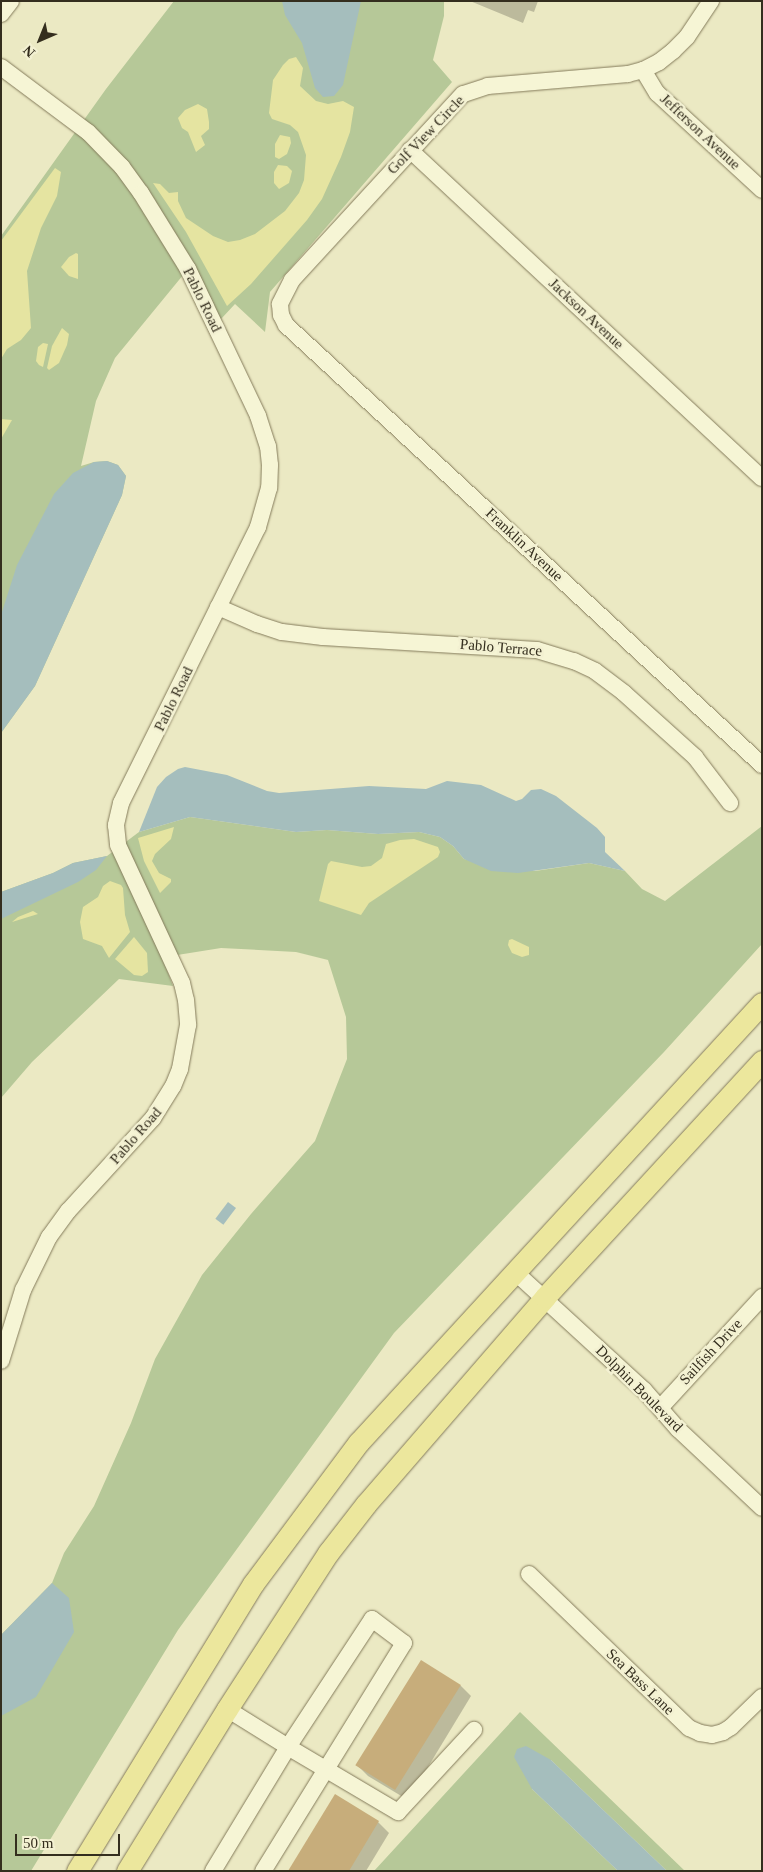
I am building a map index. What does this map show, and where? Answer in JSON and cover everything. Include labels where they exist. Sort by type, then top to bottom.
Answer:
[{"type":"main road","points":[[77,1871],[253,1584],[359,1442],[762,1004]]},
{"type":"main road","points":[[127,1871],[227,1709],[328,1552],[366,1504],[544,1297],[762,1061]]},
{"type":"street","points":[[1,14],[11,1]]},
{"type":"street","name":"Golf View Circle","points":[[286,325],[280,315],[280,304],[292,280],[463,94],[477,88],[628,74],[643,70],[659,62],[687,37],[711,1]]},
{"type":"street","name":"Pablo Road","points":[[1,67],[88,132],[122,167],[141,193],[188,269],[263,428],[270,465],[265,508],[156,736],[121,803],[116,825],[118,845],[182,983],[188,1025],[180,1069],[173,1086],[153,1118],[68,1211],[49,1237],[23,1290],[1,1361]]},
{"type":"street","name":"Jefferson Avenue","points":[[643,70],[657,93],[762,190]]},
{"type":"street","name":"Jackson Avenue","points":[[410,150],[762,478]]},
{"type":"street","name":"Franklin Avenue","points":[[286,325],[762,765]]},
{"type":"street","name":"Pablo Terrace","points":[[218,607],[257,624],[282,632],[322,637],[537,650],[574,661],[595,671],[624,693],[688,751],[709,774],[730,803]]},
{"type":"street","name":"Dolphin Boulevard","points":[[515,1272],[644,1390],[678,1429],[762,1508]]},
{"type":"street","name":"Sailfish Drive","points":[[660,1408],[762,1297]]},
{"type":"street","name":"Sea Bass Lane","points":[[529,1574],[689,1728],[700,1733],[712,1735],[723,1732],[731,1727],[762,1696]]},
{"type":"street","points":[[213,1871],[288,1747],[372,1619],[404,1643],[263,1871]]},
{"type":"street","points":[[227,1709],[398,1812],[474,1730]]},
{"type":"green space","points":[[174,1],[444,1],[444,16],[433,60],[452,82],[270,292],[265,332],[235,304],[221,319],[188,269],[115,358],[96,401],[81,466],[107,461],[118,465],[126,476],[122,495],[35,686],[1,733],[1,236],[106,89]]},
{"type":"green space","points":[[190,817],[296,832],[327,830],[378,834],[419,832],[440,837],[453,846],[464,859],[535,871],[589,863],[625,871],[642,889],[665,901],[762,826],[762,944],[664,1052],[394,1333],[178,1630],[31,1871],[1,1871],[1,1635],[52,1583],[64,1553],[94,1506],[131,1423],[155,1359],[202,1275],[251,1214],[315,1141],[347,1059],[346,1017],[328,960],[296,952],[221,948],[171,956],[164,962],[173,986],[119,979],[32,1062],[1,1098],[1,892],[53,873],[73,863],[107,856],[139,832]]},
{"type":"green space","points":[[520,1712],[685,1871],[667,1871],[551,1760],[532,1789],[618,1871],[374,1871]]},
{"type":"sand","points":[[296,57],[303,68],[300,86],[316,101],[328,104],[343,101],[354,107],[350,132],[322,199],[307,220],[251,284],[227,306],[186,232],[153,183],[160,184],[169,193],[178,192],[178,201],[186,218],[213,236],[228,242],[255,234],[285,211],[299,193],[304,180],[306,155],[298,132],[290,125],[272,119],[269,113],[273,80],[289,59]]},
{"type":"sand","points":[[198,104],[207,109],[209,129],[201,136],[205,145],[196,152],[188,132],[182,128],[178,118],[185,110]]},
{"type":"sand","points":[[280,135],[290,137],[291,143],[287,154],[279,159],[275,157],[275,144]]},
{"type":"sand","points":[[278,165],[287,166],[292,171],[289,183],[279,189],[274,183],[274,172]]},
{"type":"sand","points":[[55,168],[61,172],[57,196],[41,228],[27,271],[31,328],[21,340],[7,349],[1,359],[1,241]]},
{"type":"sand","points":[[76,253],[78,254],[78,279],[69,276],[61,267],[69,257]]},
{"type":"sand","points":[[62,328],[69,334],[67,345],[59,363],[49,370],[47,368],[52,346]]},
{"type":"sand","points":[[43,343],[48,344],[43,367],[36,361],[38,347]]},
{"type":"sand","points":[[1,419],[12,420],[1,439]]},
{"type":"sand","points":[[174,827],[171,839],[155,854],[152,861],[159,873],[171,879],[171,882],[160,893],[144,861],[138,838]]},
{"type":"sand","points":[[414,839],[438,847],[440,852],[438,857],[369,903],[361,915],[319,901],[328,864],[331,861],[362,867],[371,866],[382,858],[386,844]]},
{"type":"sand","points":[[110,881],[121,885],[123,888],[125,915],[130,932],[109,958],[102,946],[83,939],[80,922],[83,907],[98,897],[103,886]]},
{"type":"sand","points":[[33,911],[38,914],[12,922],[18,917]]},
{"type":"sand","points":[[134,937],[147,953],[148,972],[142,976],[134,975],[115,959]]},
{"type":"sand","points":[[512,939],[529,947],[529,955],[522,957],[512,953],[508,945],[509,940]]},
{"type":"water","points":[[282,1],[361,1],[343,85],[334,96],[323,97],[315,88],[302,43],[285,15]]},
{"type":"water","points":[[107,461],[118,465],[126,476],[122,495],[35,686],[1,733],[1,615],[17,565],[54,494],[73,473],[94,462]]},
{"type":"water","points":[[185,767],[227,775],[267,791],[279,793],[369,786],[426,789],[447,781],[481,785],[516,801],[522,799],[531,790],[541,789],[556,796],[597,828],[605,837],[605,852],[625,871],[589,863],[518,873],[491,871],[464,859],[453,846],[440,837],[419,832],[378,834],[327,830],[296,832],[190,817],[139,832],[157,787],[166,777]]},
{"type":"water","points":[[107,856],[96,870],[78,882],[1,919],[1,892],[53,873],[73,863]]},
{"type":"water","points":[[228,1202],[236,1208],[223,1225],[215,1219]]},
{"type":"water","points":[[52,1583],[69,1598],[74,1632],[36,1697],[1,1716],[1,1635]]},
{"type":"water","points":[[526,1746],[551,1760],[667,1871],[618,1871],[532,1789],[514,1757],[517,1749]]},
{"type":"building","points":[[421,1660],[461,1685],[395,1790],[355,1765]]},
{"type":"building","points":[[335,1794],[379,1821],[349,1871],[288,1871]]}]
